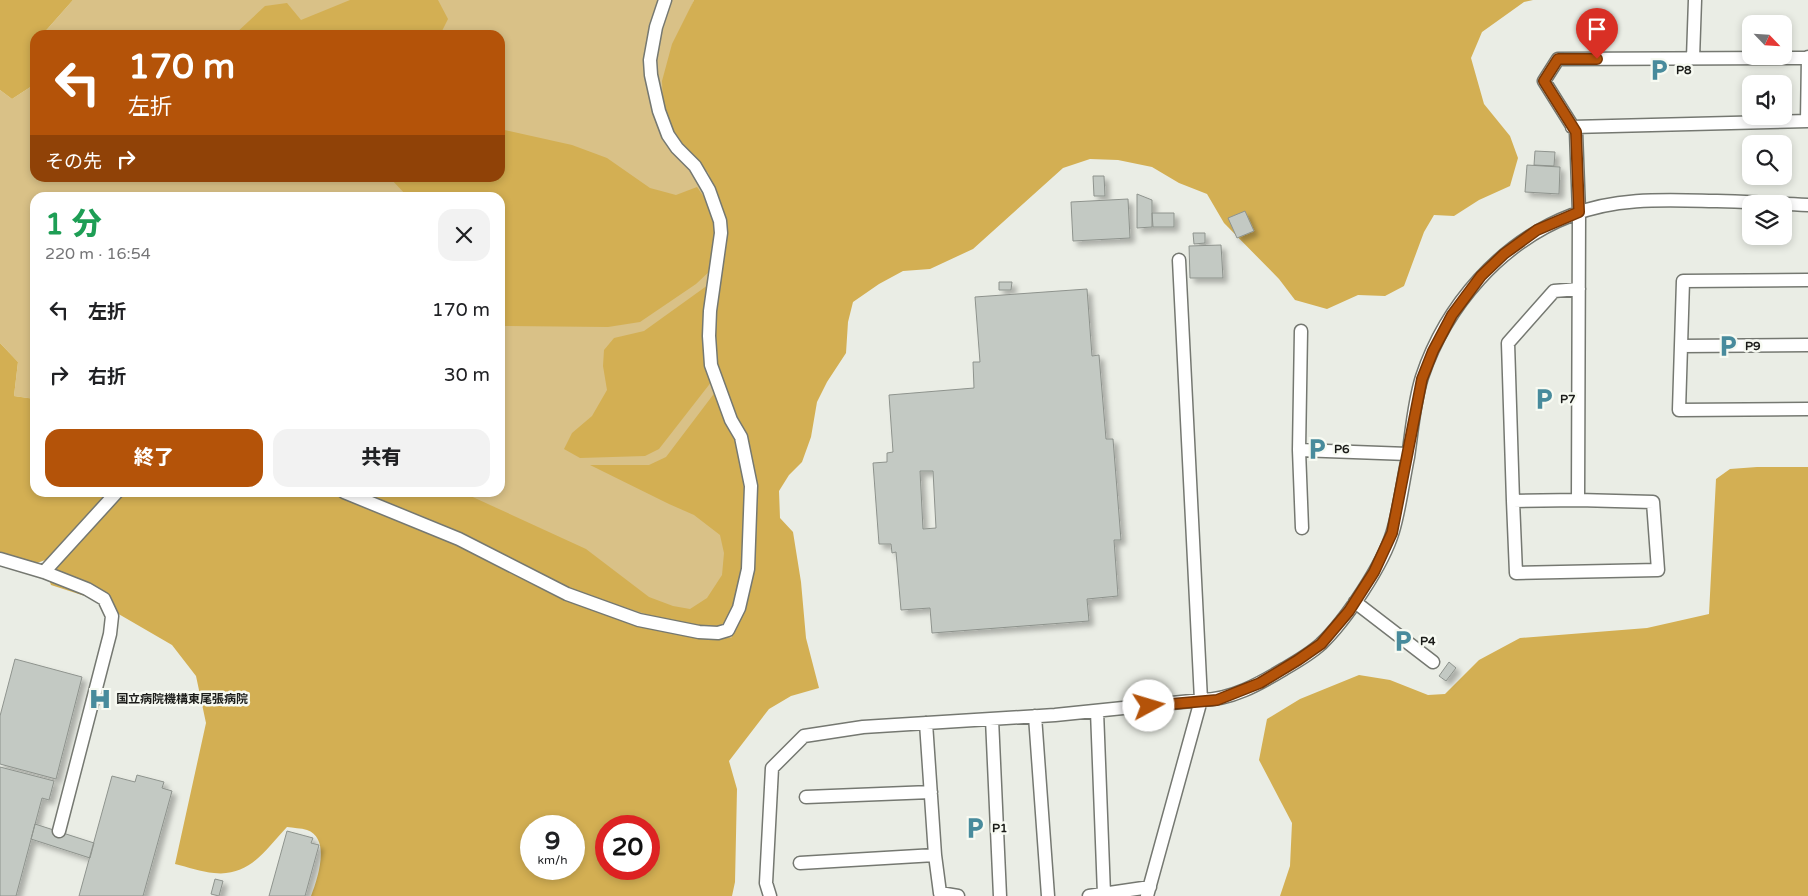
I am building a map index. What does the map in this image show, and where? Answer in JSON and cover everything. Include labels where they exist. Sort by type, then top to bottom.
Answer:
[{"type":"lane","points":[[356,497],[459,539],[567,594],[639,620],[699,632],[718,633],[728,630],[739,608],[748,569],[750,486],[741,437],[731,420],[711,365],[710,311],[721,233],[720,220],[701,174],[668,135],[659,111],[651,75],[656,27],[665,0]]},
{"type":"lane","points":[[1693,58],[1695,0]]},
{"type":"lane","points":[[1572,127],[1808,121],[1808,57],[1558,59],[1544,81],[1572,127],[1576,132],[1579,212],[1578,500]]},
{"type":"lane","points":[[770,896],[766,883],[772,768],[804,736],[863,727],[1035,716],[1217,700],[1260,683],[1321,644],[1355,602],[1374,572],[1392,533],[1422,379],[1433,351],[1452,315],[1481,276],[1504,254],[1537,230],[1579,212],[1603,206],[1657,199],[1808,205]]},
{"type":"lane","points":[[1089,896],[1148,892],[1202,700],[1179,260]]},
{"type":"lane","points":[[1808,280],[1683,281],[1679,410],[1808,409]]},
{"type":"lane","points":[[1512,501],[1653,502],[1658,570],[1516,573],[1512,501],[1508,343],[1554,291],[1579,289]]},
{"type":"lane","points":[[1301,331],[1299,450],[1302,528]]},
{"type":"lane","points":[[1681,346],[1808,345]]},
{"type":"lane","points":[[1299,450],[1408,454]]},
{"type":"lane","points":[[44,572],[112,497]]},
{"type":"lane","points":[[0,559],[44,572],[87,588],[104,599],[112,616],[110,634],[60,831]]},
{"type":"lane","points":[[1355,602],[1433,662]]},
{"type":"lane","points":[[1097,711],[1104,894]]},
{"type":"lane","points":[[1035,716],[1048,896]]},
{"type":"lane","points":[[992,719],[1000,896]]},
{"type":"lane","points":[[926,723],[935,855],[940,893],[958,896]]},
{"type":"lane","points":[[806,798],[931,792]]},
{"type":"lane","points":[[800,864],[935,855]]},
{"type":"shaded area","points":[[0,0],[73,0],[46,30],[30,30],[30,87],[12,99],[0,90]]},
{"type":"shaded area","points":[[73,0],[694,0],[687,17],[691,156],[708,173],[721,206],[755,474],[756,517],[754,558],[746,597],[731,638],[715,638],[659,628],[391,514],[342,497],[505,497],[505,192],[30,192],[30,398],[14,396],[18,362],[0,343],[0,90],[12,99],[30,87],[30,182],[505,182],[505,30],[46,30]]},
{"type":"shaded area","points":[[350,0],[438,0],[448,19],[442,30],[239,30],[265,6],[287,3],[301,20]]},
{"type":"shaded area","points":[[694,0],[1533,0],[1524,2],[1482,32],[1471,58],[1484,104],[1510,136],[1518,158],[1510,186],[1479,200],[1454,216],[1434,215],[1424,232],[1404,286],[1385,296],[1358,295],[1327,309],[1295,300],[1279,279],[1224,223],[1207,194],[1179,183],[1152,167],[1118,160],[1090,159],[1063,168],[973,249],[930,269],[903,271],[879,284],[853,302],[848,322],[846,353],[827,382],[817,402],[811,437],[802,462],[789,475],[779,491],[780,518],[793,532],[801,582],[806,638],[819,688],[791,696],[769,709],[729,761],[737,789],[735,882],[732,896],[311,896],[321,859],[319,841],[314,834],[307,830],[287,827],[256,860],[238,871],[214,873],[175,864],[206,723],[196,676],[172,645],[91,598],[51,585],[48,577],[120,497],[342,497],[391,514],[528,579],[715,638],[731,638],[739,620],[753,573],[757,517],[755,474],[716,359],[714,313],[721,206],[708,173],[671,131],[663,105],[662,81],[672,44]]},
{"type":"shaded area","points":[[505,130],[572,145],[607,158],[650,188],[676,195],[697,187],[711,207],[718,234],[713,268],[696,284],[640,322],[608,327],[505,326],[505,192],[403,192],[394,182],[505,182]]},
{"type":"shaded area","points":[[708,285],[712,381],[659,449],[645,456],[580,458],[564,449],[572,433],[592,416],[607,390],[603,366],[604,350],[614,338],[644,331]]},
{"type":"shaded area","points":[[0,343],[18,362],[14,396],[30,398],[30,497],[106,497],[48,559],[26,567],[0,561]]},
{"type":"shaded area","points":[[716,391],[738,439],[743,474],[745,515],[744,570],[734,610],[723,628],[715,630],[668,621],[582,594],[362,497],[473,497],[586,549],[649,597],[673,606],[690,609],[707,598],[722,575],[724,553],[720,535],[694,515],[590,465],[649,465],[666,457]]},
{"type":"shaded area","points":[[1808,467],[1808,896],[1280,896],[1290,866],[1292,823],[1259,760],[1267,719],[1300,699],[1359,675],[1390,680],[1428,695],[1445,694],[1479,660],[1520,638],[1647,628],[1709,614],[1716,479],[1730,469]]},
{"type":"building","points":[[1535,151],[1555,152],[1554,166],[1534,165]]},
{"type":"building","points":[[1527,165],[1560,167],[1559,194],[1525,192]]},
{"type":"building","points":[[1093,176],[1104,176],[1105,196],[1094,196]]},
{"type":"building","points":[[1137,194],[1152,200],[1152,227],[1137,228]]},
{"type":"building","points":[[1128,199],[1130,238],[1073,241],[1071,202]]},
{"type":"building","points":[[1245,211],[1254,231],[1237,238],[1228,218]]},
{"type":"building","points":[[1152,213],[1174,213],[1174,227],[1153,227]]},
{"type":"building","points":[[1193,233],[1205,233],[1205,243],[1194,244]]},
{"type":"building","points":[[1221,245],[1223,278],[1190,278],[1189,246]]},
{"type":"building","points":[[999,282],[1012,282],[1011,290],[999,290]]},
{"type":"building","points":[[1087,289],[1092,356],[1099,355],[1106,439],[1113,439],[1121,540],[1114,540],[1118,596],[1087,599],[1089,621],[932,633],[930,608],[901,610],[896,552],[892,553],[891,544],[879,544],[873,463],[887,462],[887,453],[893,452],[889,395],[974,388],[973,362],[980,362],[975,297]],"holes":[[[920,471],[933,471],[936,528],[923,529]]]},
{"type":"building","points":[[15,659],[82,677],[56,779],[0,764],[0,716]]},
{"type":"building","points":[[1449,662],[1456,668],[1446,681],[1439,676]]},
{"type":"building","points":[[0,767],[54,781],[49,800],[42,798],[16,896],[0,896]]},
{"type":"building","points":[[137,775],[164,782],[162,788],[172,791],[143,896],[79,896],[112,776],[135,782]]},
{"type":"building","points":[[35,824],[94,843],[90,858],[31,839]]},
{"type":"building","points":[[287,831],[313,838],[311,843],[319,845],[305,896],[269,896]]},
{"type":"building","points":[[215,879],[223,881],[219,896],[211,894]]},
{"type":"place","name":"P8","points":[[1659,70]]},
{"type":"place","name":"P9","points":[[1728,346]]},
{"type":"place","name":"P7","points":[[1544,399]]},
{"type":"place","name":"P6","points":[[1317,449]]},
{"type":"place","name":"P4","points":[[1403,641]]},
{"type":"place","name":"国立病院機構東尾張病院","points":[[100,699]]},
{"type":"place","name":"P1","points":[[975,828]]},
{"type":"route","points":[[1149,706],[1217,700],[1260,683],[1321,644],[1349,611],[1374,572],[1392,533],[1400,501],[1422,379],[1433,351],[1452,315],[1481,276],[1504,254],[1537,230],[1579,212],[1576,132],[1544,81],[1558,59],[1597,59]]}]
